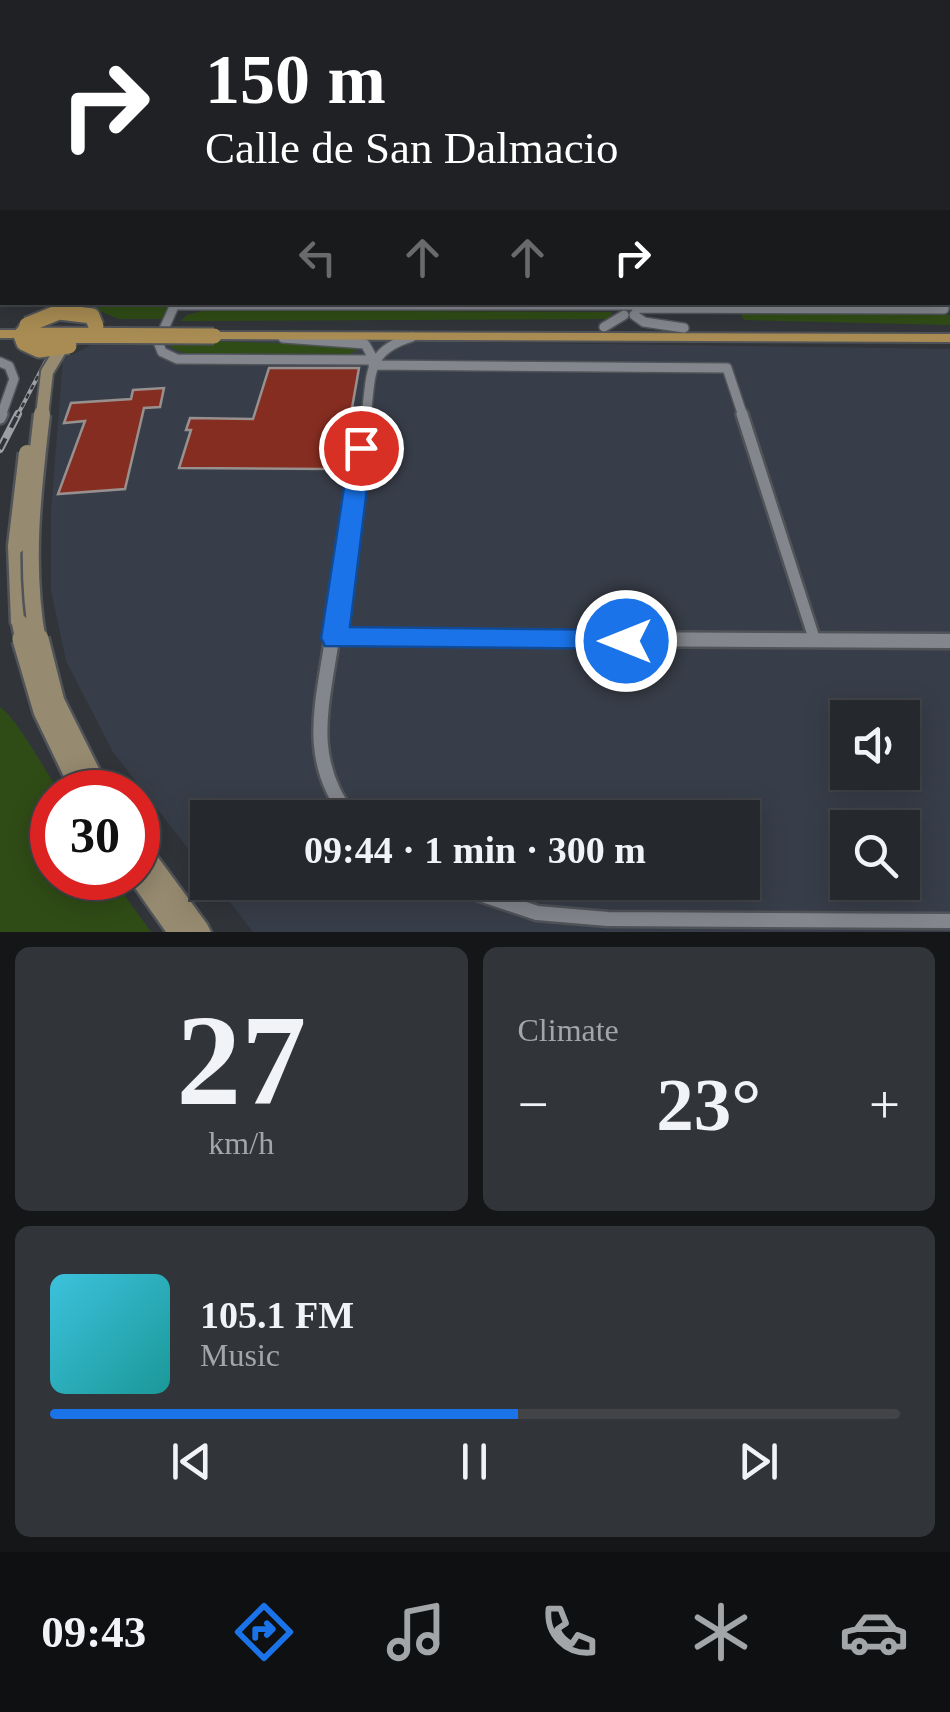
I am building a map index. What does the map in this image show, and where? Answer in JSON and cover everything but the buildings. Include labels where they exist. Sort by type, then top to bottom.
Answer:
[{"type":"main road","points":[[0,325],[24,330],[67,307],[92,316],[93,330]]},
{"type":"main road","points":[[24,330],[24,343],[39,350],[61,348],[93,330]]},
{"type":"main road","points":[[0,334],[24,330],[950,330]]},
{"type":"main road","points":[[215,331],[268,336],[950,338]]},
{"type":"street","points":[[685,0],[708,0]]},
{"type":"street","points":[[176,305],[158,342],[162,352],[177,360],[727,368]]},
{"type":"street","points":[[400,305],[627,309],[760,305],[938,310],[944,309],[944,305]]},
{"type":"street","points":[[604,328],[627,309]]},
{"type":"street","points":[[627,309],[656,324],[684,328]]},
{"type":"street","points":[[268,336],[365,344],[373,362]]},
{"type":"street","points":[[336,800],[330,792],[316,738],[373,362],[386,345],[412,337]]},
{"type":"street","points":[[61,348],[50,363],[37,448],[27,563],[29,604],[39,663],[52,703],[87,770]]},
{"type":"street","points":[[39,350],[18,518],[16,591],[35,691],[70,770]]},
{"type":"street","points":[[723,354],[815,641]]},
{"type":"street","points":[[0,362],[9,366],[14,379],[0,418]]},
{"type":"street","points":[[334,638],[950,641]]},
{"type":"street","points":[[160,879],[199,932]]},
{"type":"street","points":[[157,900],[180,932]]},
{"type":"street","points":[[496,900],[537,914],[608,918],[950,921]]},
{"type":"shaded area","points":[[108,337],[950,349],[950,932],[253,932],[228,900],[760,900],[760,800],[190,800],[190,851],[160,812],[160,770],[127,770],[113,752],[66,661],[51,590],[51,512],[63,359]]},
{"type":"green space","points":[[85,305],[168,305],[162,319],[119,319]]},
{"type":"green space","points":[[206,310],[612,312],[611,319],[181,321],[187,315]]},
{"type":"green space","points":[[739,311],[950,315],[950,325],[744,320]]},
{"type":"green space","points":[[172,340],[341,345],[358,349],[350,354],[184,353],[172,348]]},
{"type":"green space","points":[[0,707],[46,770],[30,770],[30,900],[128,900],[151,932],[0,932]]},
{"type":"railway","points":[[17,416],[46,361]]},
{"type":"railway","points":[[0,449],[18,414]]},
{"type":"route","points":[[361,448],[334,638],[626,641]]}]
